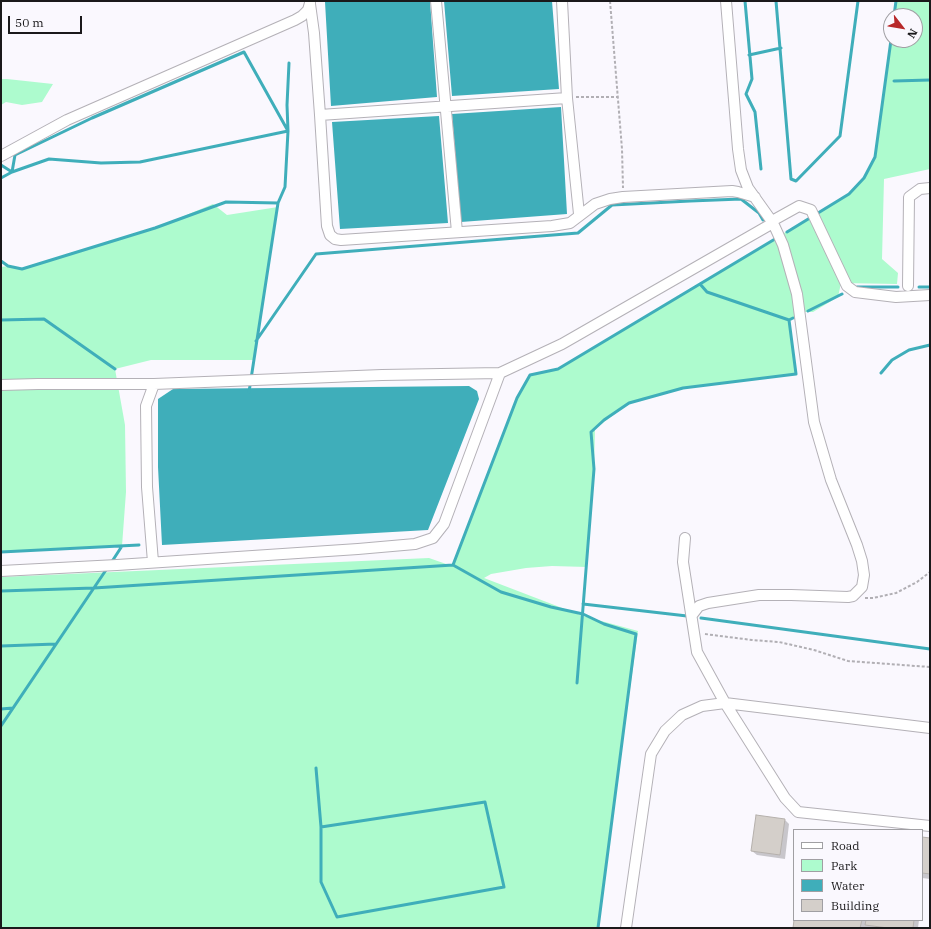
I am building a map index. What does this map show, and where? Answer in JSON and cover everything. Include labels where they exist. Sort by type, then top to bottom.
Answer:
[{"type":"street","points":[[436,1],[457,232]]},
{"type":"street","points":[[562,1],[578,217]]},
{"type":"street","points":[[692,615],[699,606],[708,603],[759,595],[791,594],[853,596],[862,587],[864,575],[858,545],[831,480],[814,422],[802,321],[797,294],[783,245],[773,222],[748,188],[741,170],[726,1]]},
{"type":"street","points":[[310,2],[314,33],[327,226],[330,235],[335,239],[341,240],[552,226],[570,223],[595,204],[610,199],[623,197],[732,191],[755,197]]},
{"type":"street","points":[[1,156],[67,120],[295,20],[308,10],[310,2]]},
{"type":"street","points":[[320,115],[568,98]]},
{"type":"street","points":[[908,286],[909,197],[920,189],[930,188]]},
{"type":"street","points":[[1,385],[154,384],[382,374],[500,373],[562,344],[799,206],[811,210],[847,286],[855,292],[896,297],[930,295]]},
{"type":"street","points":[[1,571],[415,544],[433,538],[444,524],[500,373]]},
{"type":"street","points":[[153,562],[146,488],[146,406],[154,384]]},
{"type":"street","points":[[685,538],[683,562],[697,652],[725,703],[785,798],[798,812],[930,826]]},
{"type":"street","points":[[626,928],[652,754],[665,731],[682,715],[702,706],[725,703],[930,728]]},
{"type":"path","points":[[610,1],[622,149],[623,197]]},
{"type":"path","points":[[568,98],[589,96],[617,97]]},
{"type":"path","points":[[848,597],[873,598],[896,593],[917,582],[930,572]]},
{"type":"path","points":[[694,633],[779,642],[856,662],[930,667]]},
{"type":"green space","points":[[896,1],[930,1],[930,169],[884,179],[882,259],[898,273],[897,284],[841,283],[838,297],[813,312],[802,312],[789,320],[796,374],[683,388],[629,403],[595,429],[594,469],[587,567],[552,566],[526,568],[491,574],[484,578],[583,616],[638,631],[597,928],[1,928],[1,577],[429,558],[453,565],[517,398],[530,375],[558,369],[849,194],[864,178],[875,157],[890,48],[923,48],[923,8],[895,8]]},
{"type":"green space","points":[[1,79],[53,84],[42,102],[22,105],[6,102],[1,105]]},
{"type":"green space","points":[[213,204],[227,215],[278,207],[253,360],[151,360],[115,369],[125,425],[126,492],[122,546],[1,552],[1,267],[8,266],[22,269],[155,228]]},
{"type":"water","points":[[430,1],[437,97],[331,106],[325,2]]},
{"type":"water","points":[[444,1],[552,1],[559,89],[452,96]]},
{"type":"water","points":[[561,107],[567,214],[461,222],[452,114]]},
{"type":"water","points":[[439,116],[448,223],[340,229],[332,122]]},
{"type":"water","points":[[469,386],[477,391],[479,399],[428,530],[162,545],[158,467],[158,399],[173,389]]},
{"type":"building","points":[[756,815],[785,819],[780,855],[751,851]]},
{"type":"building","points":[[923,837],[930,838],[930,874],[923,873]]},
{"type":"building","points":[[794,921],[862,921],[860,928],[793,928]]},
{"type":"building","points":[[866,921],[914,921],[913,928],[888,928],[865,925]]},
{"type":"waterway","points":[[745,1],[752,79],[746,94],[755,112],[761,169]]},
{"type":"waterway","points":[[776,1],[791,179],[796,181],[840,136],[858,1]]},
{"type":"waterway","points":[[895,8],[896,1]]},
{"type":"waterway","points":[[749,55],[781,48]]},
{"type":"waterway","points":[[787,232],[849,194],[864,178],[875,157],[890,48]]},
{"type":"waterway","points":[[12,172],[15,155],[92,118],[244,52],[288,131]]},
{"type":"waterway","points":[[249,392],[278,203],[285,187],[289,63]]},
{"type":"waterway","points":[[894,81],[930,80]]},
{"type":"waterway","points":[[1,178],[12,172],[49,159],[101,163],[140,162],[288,131]]},
{"type":"waterway","points":[[1,165],[12,172]]},
{"type":"waterway","points":[[256,341],[316,254],[578,233],[612,205],[741,199],[759,213],[763,220]]},
{"type":"waterway","points":[[1,261],[8,266],[22,269],[155,228],[226,202],[278,203]]},
{"type":"waterway","points":[[453,565],[517,398],[530,375],[558,369],[775,239]]},
{"type":"waterway","points":[[700,284],[707,292],[789,320],[793,318]]},
{"type":"waterway","points":[[857,287],[898,287]]},
{"type":"waterway","points":[[919,287],[930,287]]},
{"type":"waterway","points":[[808,311],[842,294]]},
{"type":"waterway","points":[[1,320],[44,319],[115,369]]},
{"type":"waterway","points":[[577,683],[594,469],[591,432],[604,420],[629,403],[683,388],[796,374],[789,320]]},
{"type":"waterway","points":[[881,373],[892,360],[909,350],[930,345]]},
{"type":"waterway","points":[[1,552],[139,545]]},
{"type":"waterway","points":[[111,563],[122,546]]},
{"type":"waterway","points":[[1,591],[94,588],[453,565],[501,592],[551,607],[583,614],[604,624],[636,634],[598,928]]},
{"type":"waterway","points":[[1,726],[108,567]]},
{"type":"waterway","points":[[583,604],[687,616]]},
{"type":"waterway","points":[[701,618],[930,649]]},
{"type":"waterway","points":[[1,646],[56,644]]},
{"type":"waterway","points":[[1,709],[13,708]]},
{"type":"waterway","points":[[316,768],[321,827],[321,882],[337,917],[504,887],[485,802],[321,827]]}]
